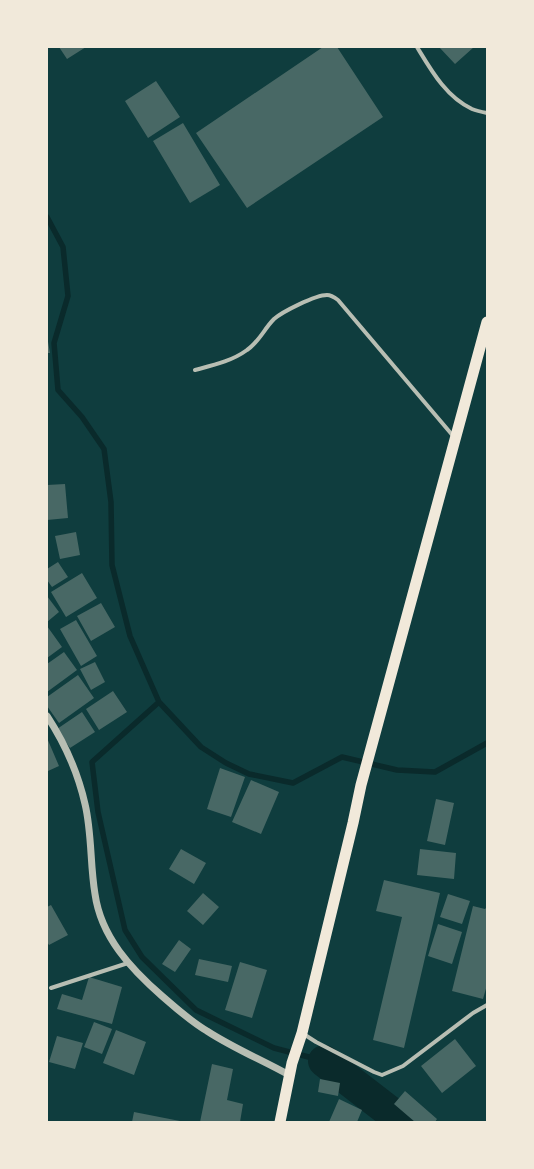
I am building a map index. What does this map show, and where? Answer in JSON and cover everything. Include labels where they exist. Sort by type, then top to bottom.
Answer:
[{"type":"highway","points":[[280,1122],[292,1063],[301,1038],[365,771],[487,322]]},
{"type":"street","points":[[417,47],[439,81],[459,101],[472,109],[487,113]]},
{"type":"street","points":[[196,370],[228,360],[247,350],[254,345],[272,320],[280,314],[324,295],[332,296],[338,300],[455,438]]},
{"type":"street","points":[[47,716],[69,757],[78,778],[85,805],[98,911],[114,944],[128,963],[148,985],[175,1009],[241,1051],[289,1076]]},
{"type":"street","points":[[51,988],[128,963]]},
{"type":"street","points":[[301,1038],[316,1042],[382,1075],[403,1066],[473,1013],[487,1005]]},
{"type":"building","points":[[59,47],[86,47],[67,59]]},
{"type":"building","points":[[323,47],[337,47],[383,117],[247,208],[196,133]]},
{"type":"building","points":[[439,47],[474,47],[455,64]]},
{"type":"building","points":[[156,81],[180,117],[148,138],[125,101]]},
{"type":"building","points":[[183,123],[220,185],[190,203],[153,141]]},
{"type":"building","points":[[47,336],[50,353],[47,353]]},
{"type":"building","points":[[65,484],[68,518],[47,520],[47,485]]},
{"type":"building","points":[[76,532],[80,555],[60,559],[55,536]]},
{"type":"building","points":[[58,562],[68,577],[52,587],[47,580],[47,569]]},
{"type":"building","points":[[82,573],[97,598],[66,617],[51,592]]},
{"type":"building","points":[[47,596],[59,612],[47,622]]},
{"type":"building","points":[[101,603],[115,627],[91,641],[77,616]]},
{"type":"building","points":[[76,620],[97,656],[81,666],[60,629]]},
{"type":"building","points":[[47,626],[62,647],[47,658]]},
{"type":"building","points":[[64,652],[77,670],[47,692],[47,664]]},
{"type":"building","points":[[95,662],[105,682],[91,690],[80,669]]},
{"type":"building","points":[[78,675],[94,698],[59,723],[47,706],[47,697]]},
{"type":"building","points":[[113,691],[127,712],[99,730],[86,709]]},
{"type":"building","points":[[82,712],[95,732],[70,748],[57,729]]},
{"type":"building","points":[[47,738],[59,766],[48,771],[47,768]]},
{"type":"building","points":[[220,768],[245,777],[231,817],[207,809]]},
{"type":"building","points":[[251,780],[279,792],[261,834],[232,822]]},
{"type":"building","points":[[436,799],[454,803],[445,845],[427,841]]},
{"type":"building","points":[[181,849],[206,863],[194,884],[169,869]]},
{"type":"building","points":[[420,849],[456,853],[454,879],[417,875]]},
{"type":"building","points":[[384,880],[440,893],[404,1048],[373,1040],[402,917],[376,911]]},
{"type":"building","points":[[203,893],[219,907],[203,925],[187,911]]},
{"type":"building","points":[[448,894],[470,901],[462,924],[440,917]]},
{"type":"building","points":[[51,905],[68,935],[49,945],[47,942],[47,907]]},
{"type":"building","points":[[473,906],[485,909],[487,907],[487,985],[483,999],[452,991]]},
{"type":"building","points":[[438,924],[462,932],[452,964],[428,956]]},
{"type":"building","points":[[179,940],[191,949],[175,972],[162,964]]},
{"type":"building","points":[[199,959],[232,966],[228,982],[195,975]]},
{"type":"building","points":[[240,962],[267,970],[252,1018],[225,1010]]},
{"type":"building","points":[[89,977],[122,987],[112,1024],[57,1009],[62,994],[82,1000]]},
{"type":"building","points":[[94,1022],[112,1029],[102,1054],[84,1047]]},
{"type":"building","points":[[116,1030],[146,1042],[134,1075],[103,1063]]},
{"type":"building","points":[[57,1036],[83,1043],[75,1069],[49,1062]]},
{"type":"building","points":[[455,1039],[476,1066],[442,1093],[421,1066]]},
{"type":"building","points":[[212,1064],[233,1069],[227,1100],[243,1104],[240,1122],[200,1122]]},
{"type":"building","points":[[320,1079],[340,1083],[338,1096],[318,1092]]},
{"type":"building","points":[[405,1091],[437,1119],[435,1122],[415,1122],[394,1104]]},
{"type":"building","points":[[339,1099],[362,1110],[357,1122],[329,1122]]},
{"type":"building","points":[[134,1112],[180,1121],[180,1122],[132,1122]]},
{"type":"waterway","points":[[47,217],[63,247],[68,296],[54,343],[58,390],[82,417],[104,449],[111,502],[112,565],[130,636],[159,702],[201,747],[226,763],[249,774],[293,783],[342,757],[397,770],[435,772],[487,743]]},
{"type":"waterway","points":[[159,702],[92,762],[98,812],[125,930],[142,957],[196,1010],[274,1048],[324,1061]]},
{"type":"waterway","points":[[324,1061],[403,1122]]}]
